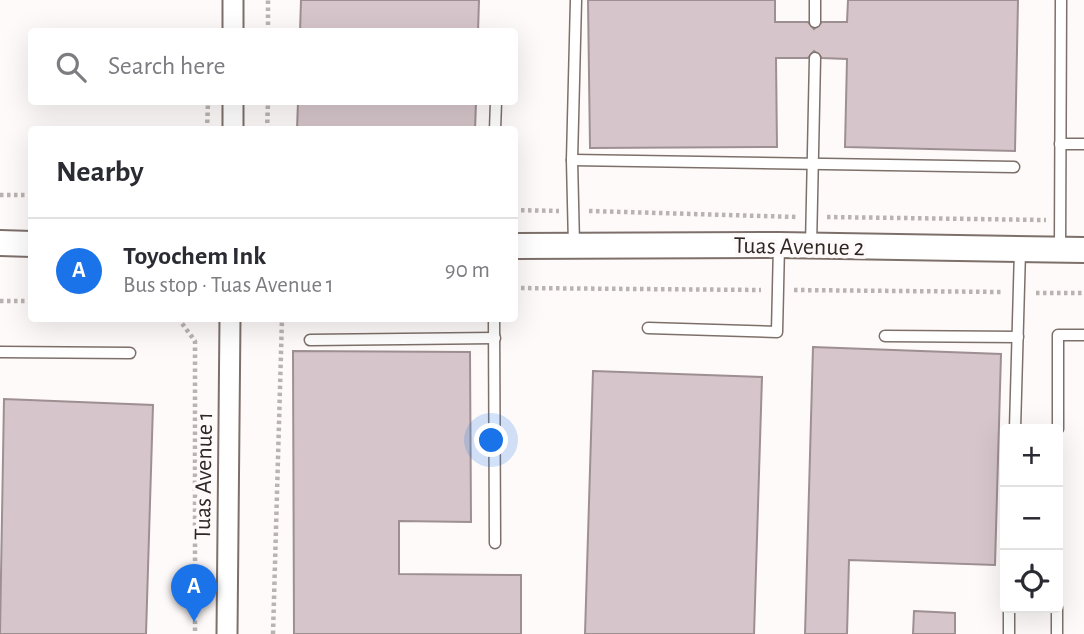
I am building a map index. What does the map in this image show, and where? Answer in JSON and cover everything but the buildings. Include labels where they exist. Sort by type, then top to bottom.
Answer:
[{"type":"street","points":[[233,0],[233,28]]},
{"type":"street","points":[[233,105],[233,126]]},
{"type":"street","points":[[0,243],[28,243]]},
{"type":"street","name":"Tuas Avenue 2","points":[[518,246],[779,245],[1072,250]]},
{"type":"street","name":"Tuas Avenue 1","points":[[227,634],[230,322]]},
{"type":"lane","points":[[574,246],[572,160],[576,0]]},
{"type":"lane","points":[[815,22],[816,0]]},
{"type":"lane","points":[[1061,0],[1060,144],[1072,250]]},
{"type":"lane","points":[[811,247],[815,58]]},
{"type":"lane","points":[[495,126],[496,105]]},
{"type":"lane","points":[[1060,144],[1084,144]]},
{"type":"lane","points":[[572,160],[1014,167]]},
{"type":"lane","points":[[649,328],[777,332],[779,245]]},
{"type":"lane","points":[[1015,424],[1020,250]]},
{"type":"lane","points":[[494,322],[495,543]]},
{"type":"lane","points":[[1058,424],[1058,335],[1084,335]]},
{"type":"lane","points":[[886,336],[1017,337]]},
{"type":"lane","points":[[310,340],[495,338]]},
{"type":"lane","points":[[0,352],[130,353]]},
{"type":"lane","points":[[1009,613],[1009,634]]},
{"type":"lane","points":[[1057,613],[1057,634]]},
{"type":"path","points":[[268,0],[268,28]]},
{"type":"path","points":[[207,126],[208,105]]},
{"type":"path","points":[[267,126],[268,105]]},
{"type":"path","points":[[0,195],[28,195]]},
{"type":"path","points":[[518,288],[1084,293]]},
{"type":"path","points":[[0,300],[28,301]]},
{"type":"path","points":[[181,322],[195,341],[195,634]]},
{"type":"path","points":[[273,634],[282,322]]},
{"type":"place","name":"Toyochem Ink","points":[[194,622]]}]
